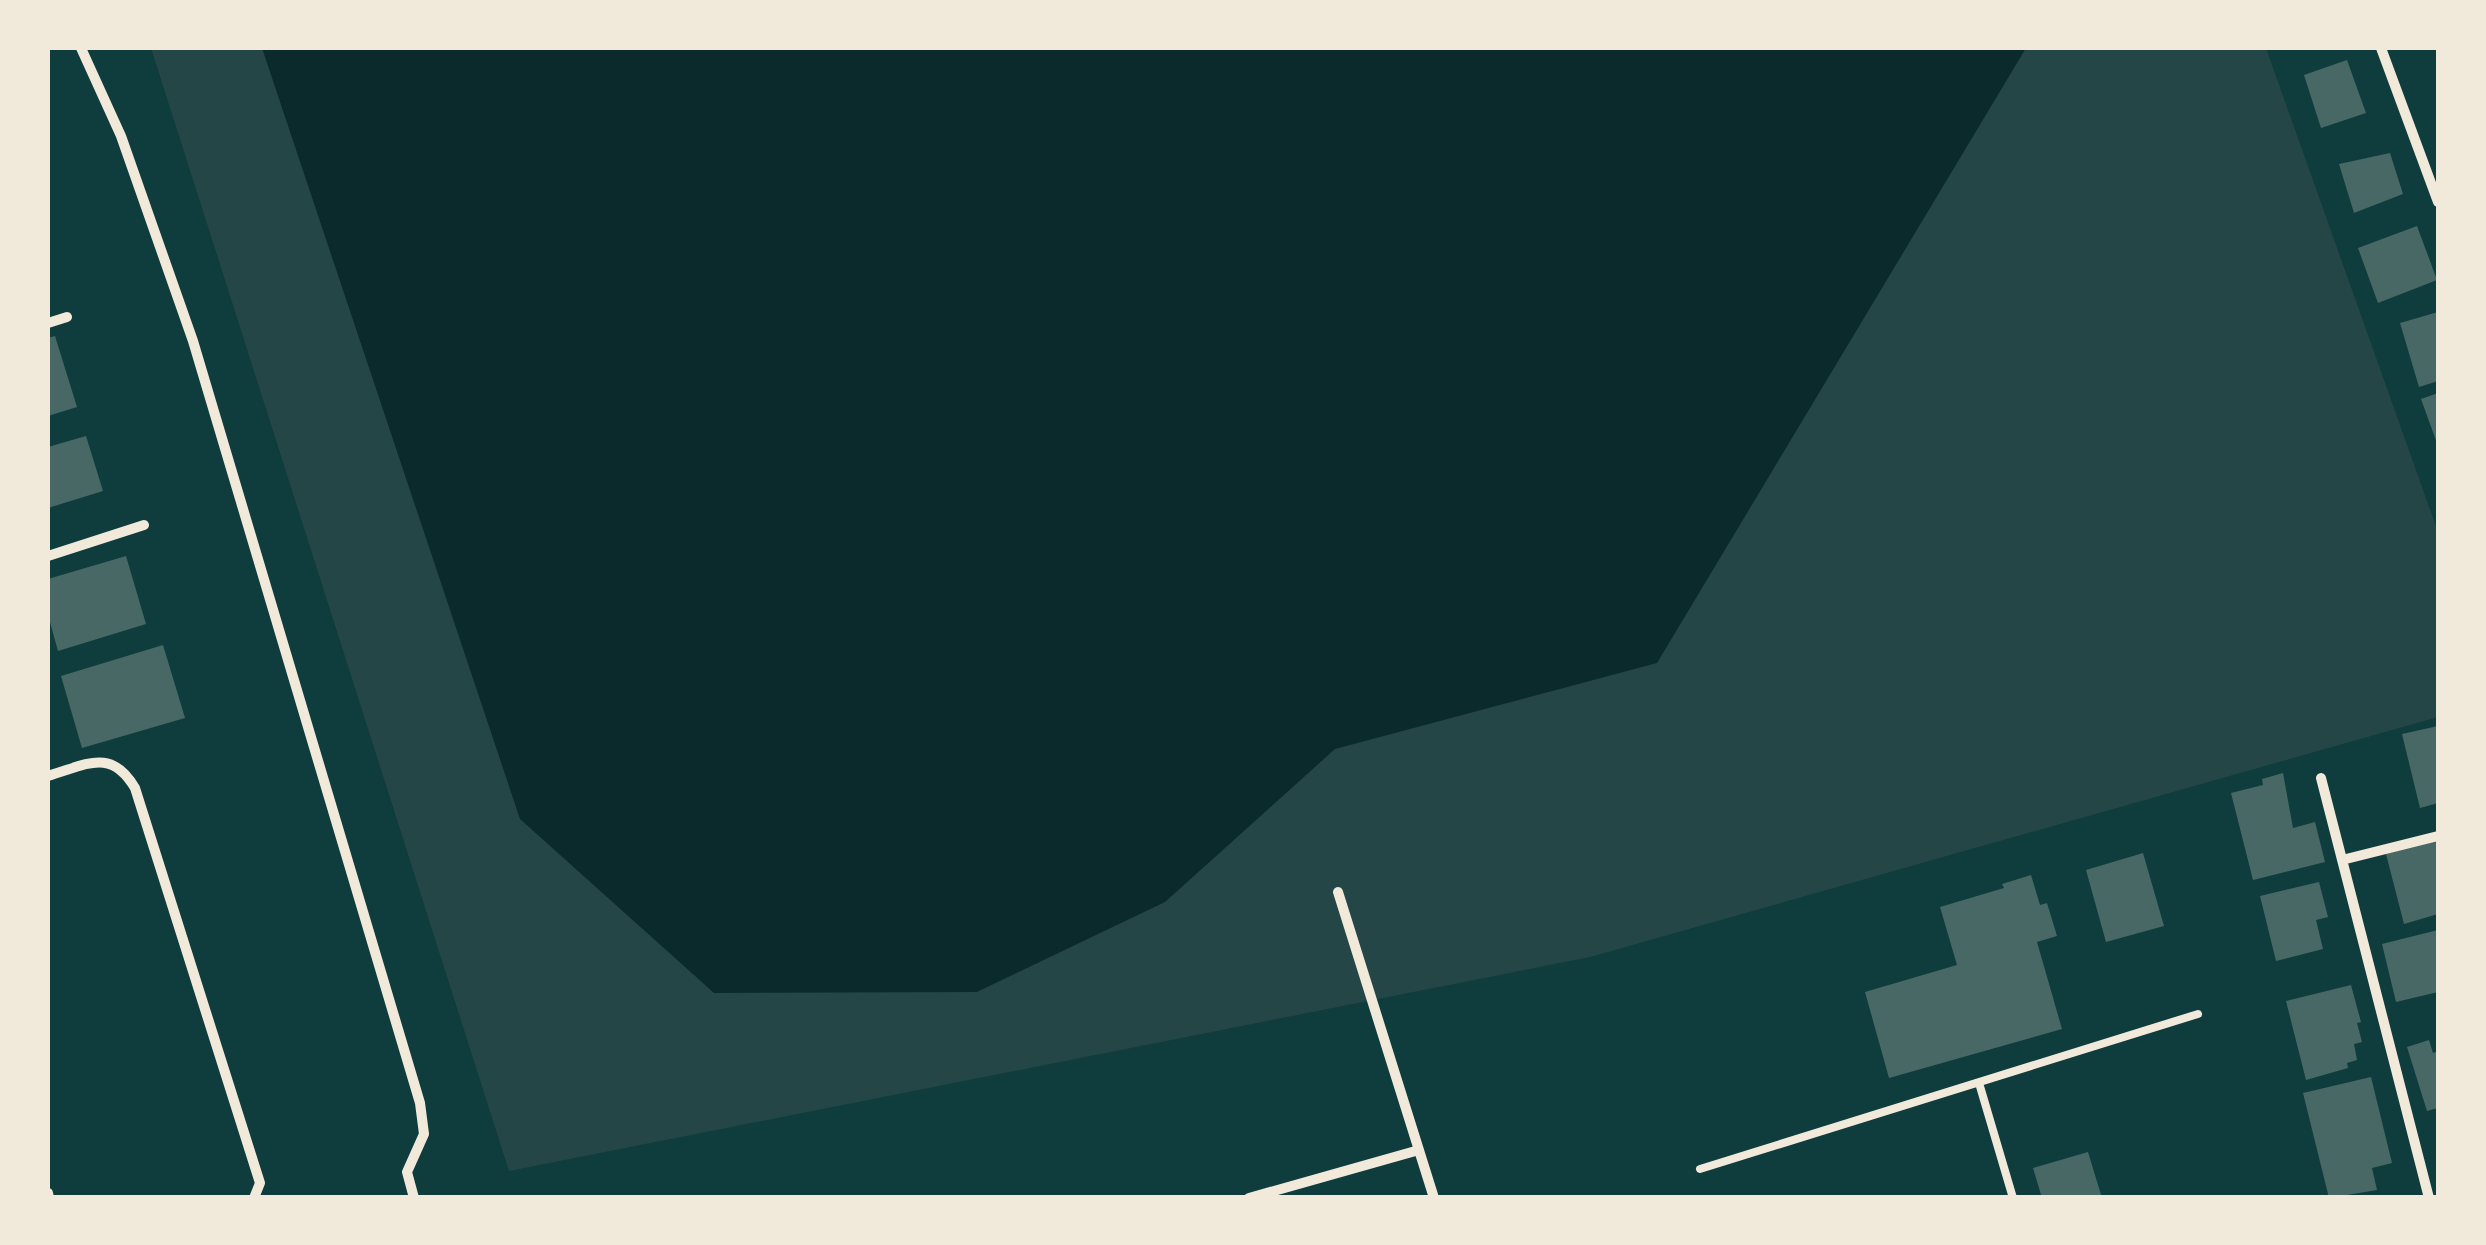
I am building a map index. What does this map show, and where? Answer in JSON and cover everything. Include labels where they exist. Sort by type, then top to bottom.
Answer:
[{"type":"street","points":[[81,48],[120,136],[193,342],[420,1102],[424,1134],[407,1172],[414,1198]]},
{"type":"street","points":[[2380,48],[2437,195]]},
{"type":"street","points":[[48,323],[68,317]]},
{"type":"street","points":[[48,556],[144,526]]},
{"type":"street","points":[[48,776],[108,762],[123,767],[136,788],[260,1183],[254,1198]]},
{"type":"street","points":[[2321,778],[2429,1198]]},
{"type":"street","points":[[2342,860],[2438,836]]},
{"type":"street","points":[[1338,892],[1434,1198]]},
{"type":"street","points":[[1249,1198],[1419,1150]]},
{"type":"lane","points":[[1700,1169],[2198,1014]]},
{"type":"lane","points":[[1979,1083],[2014,1198]]},
{"type":"shaded area","points":[[151,48],[2266,48],[2438,532],[2438,717],[1590,957],[509,1171]]},
{"type":"shaded area","points":[[262,48],[2026,48],[1657,663],[1335,749],[1165,902],[977,992],[714,993],[520,819]]},
{"type":"building","points":[[2347,60],[2366,113],[2321,128],[2304,75]]},
{"type":"building","points":[[2390,153],[2403,194],[2354,213],[2339,164]]},
{"type":"building","points":[[2417,226],[2437,280],[2378,303],[2358,248]]},
{"type":"building","points":[[2438,312],[2438,381],[2419,387],[2400,323]]},
{"type":"building","points":[[55,336],[77,407],[48,416],[48,338]]},
{"type":"building","points":[[2438,393],[2438,446],[2421,399]]},
{"type":"building","points":[[86,436],[103,491],[48,508],[48,447]]},
{"type":"building","points":[[126,556],[146,624],[58,651],[48,615],[48,579]]},
{"type":"building","points":[[163,645],[185,718],[82,748],[61,676]]},
{"type":"building","points":[[2438,726],[2438,803],[2420,808],[2402,734]]},
{"type":"building","points":[[2283,773],[2293,828],[2315,822],[2325,862],[2253,880],[2231,793],[2263,785],[2262,779]]},
{"type":"building","points":[[2438,839],[2438,914],[2404,924],[2386,854]]},
{"type":"building","points":[[2143,853],[2164,926],[2106,942],[2086,870]]},
{"type":"building","points":[[2031,875],[2040,905],[2047,903],[2057,936],[2037,942],[2062,1029],[1889,1078],[1865,992],[1957,965],[1940,907],[2004,888],[2002,884]]},
{"type":"building","points":[[2319,882],[2328,917],[2316,920],[2323,949],[2276,961],[2260,896]]},
{"type":"building","points":[[2438,930],[2438,992],[2396,1002],[2382,944]]},
{"type":"building","points":[[2351,985],[2361,1022],[2357,1023],[2362,1042],[2354,1044],[2357,1060],[2347,1063],[2348,1068],[2306,1080],[2286,1001]]},
{"type":"building","points":[[2429,1040],[2433,1053],[2438,1051],[2438,1108],[2427,1111],[2407,1047]]},
{"type":"building","points":[[2371,1077],[2392,1163],[2372,1168],[2377,1190],[2329,1198],[2303,1093]]},
{"type":"building","points":[[2088,1152],[2102,1198],[2042,1198],[2033,1168]]}]
